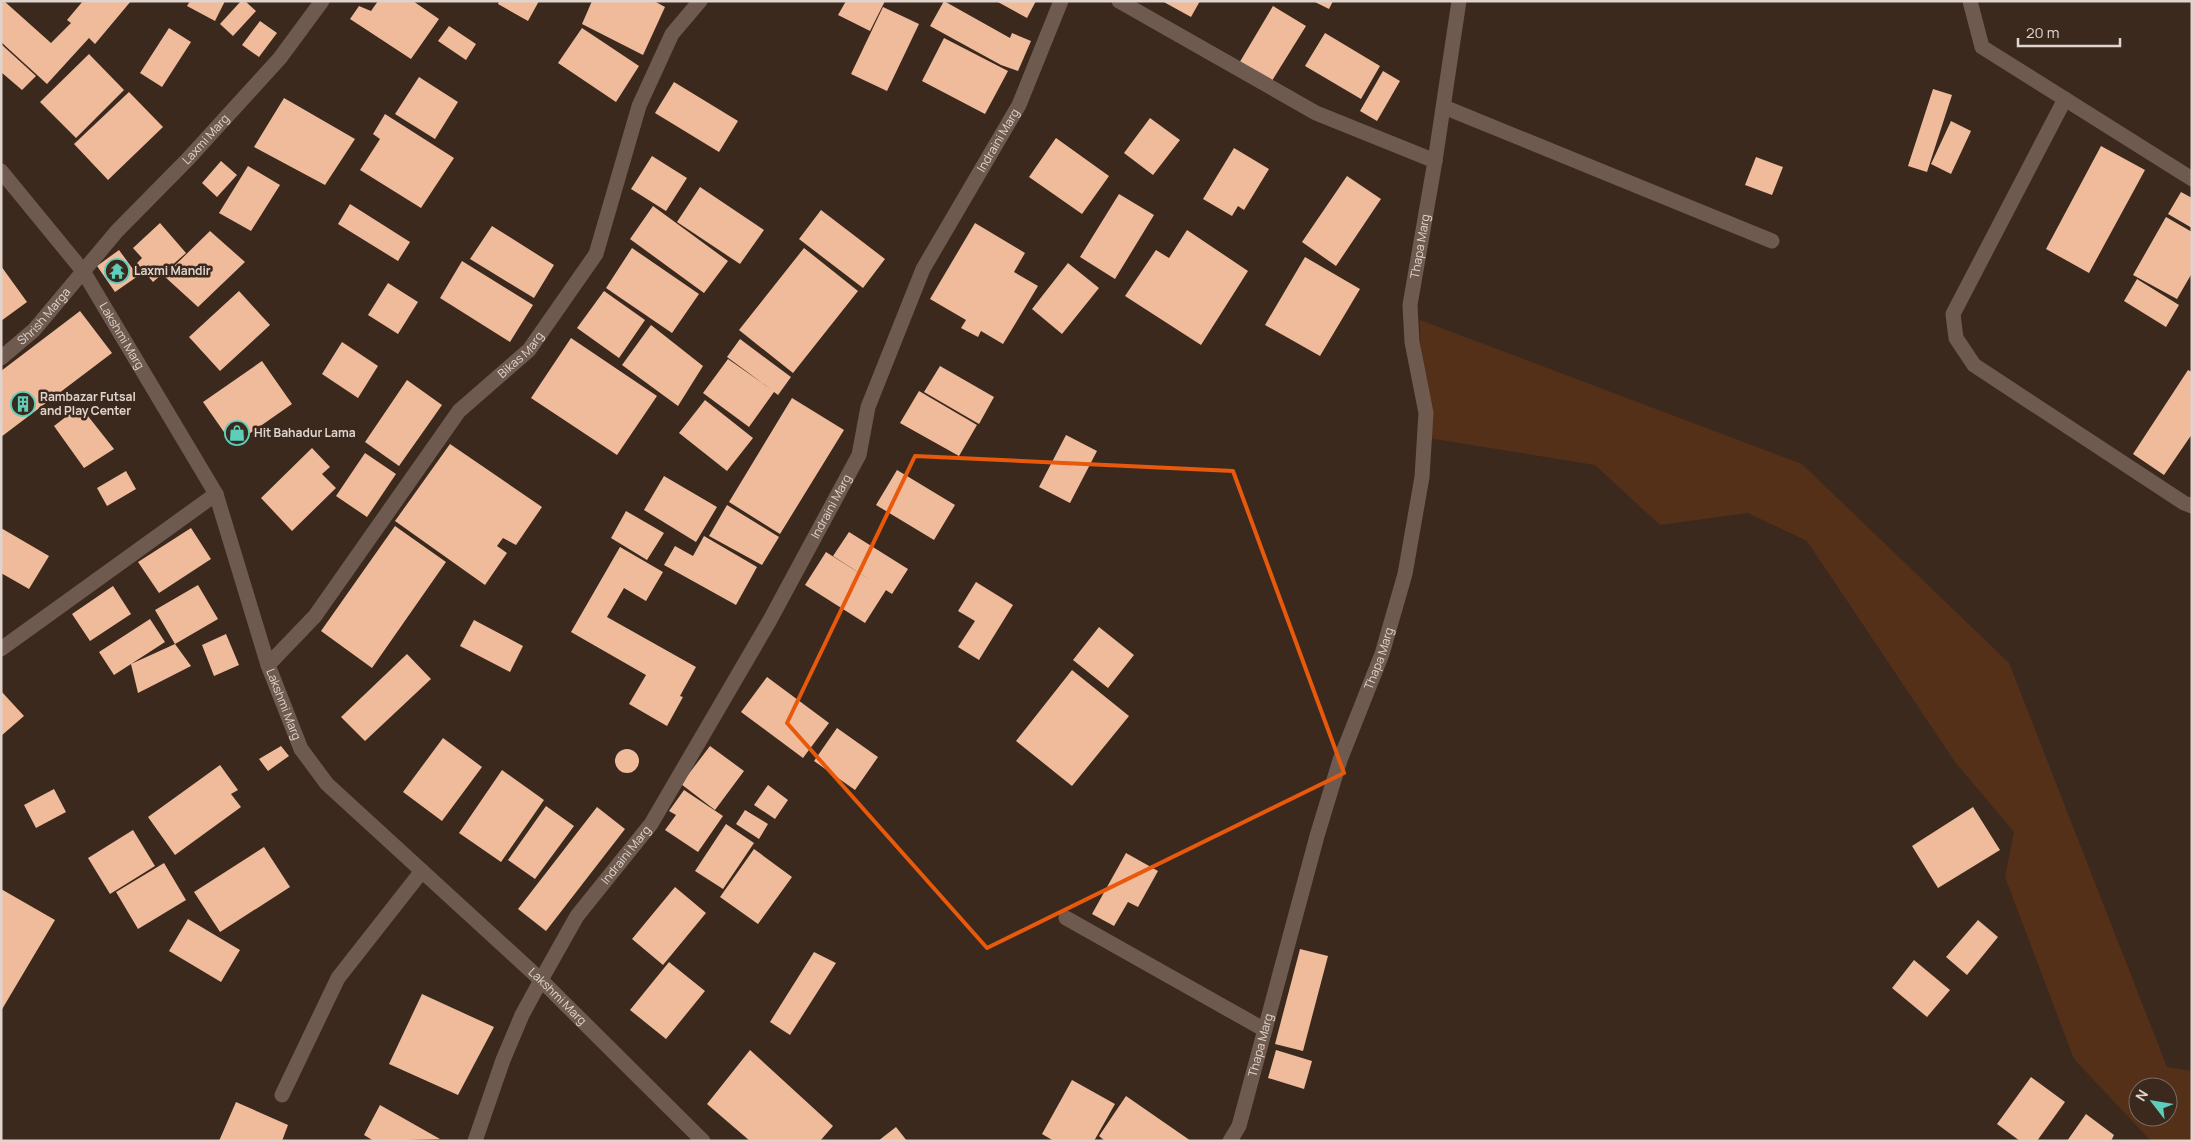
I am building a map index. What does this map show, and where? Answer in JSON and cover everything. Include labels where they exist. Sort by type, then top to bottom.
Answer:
[{"type":"street","name":"Laxmi Marg","points":[[83,271],[117,232],[188,160],[280,58],[322,1]]},
{"type":"street","name":"Bikas Marg","points":[[268,665],[315,616],[458,411],[530,350],[596,254],[639,106],[672,34],[700,1]]},
{"type":"street","name":"Indraini Marg","points":[[475,1141],[503,1060],[522,1015],[541,980],[577,916],[651,824],[770,620],[859,454],[868,407],[923,269],[1019,105],[1061,1]]},
{"type":"street","points":[[1119,1],[1316,113],[1435,161]]},
{"type":"street","name":"Thapa Marg","points":[[1230,1141],[1239,1126],[1317,836],[1340,760],[1382,654],[1405,574],[1422,477],[1426,413],[1412,342],[1410,305],[1444,107],[1459,1]]},
{"type":"street","points":[[1970,1],[1982,46],[2192,179]]},
{"type":"street","points":[[2065,99],[1953,314],[1956,338],[1974,365],[2184,503],[2192,506]]},
{"type":"street","points":[[1444,107],[1772,241]]},
{"type":"street","name":"Lakshmi Marg","points":[[1,171],[83,271],[216,494],[268,665],[301,749],[327,784],[541,980],[703,1141]]},
{"type":"street","name":"Shrish Marga","points":[[1,358],[34,330],[83,271]]},
{"type":"street","points":[[1,648],[216,494]]},
{"type":"street","points":[[282,1095],[338,978],[422,871]]},
{"type":"street","points":[[1066,918],[1264,1030]]},
{"type":"highlighted area","points":[[915,456],[1233,471],[1344,773],[987,948],[787,723]]},
{"type":"shaded area","points":[[1420,320],[1802,464],[2009,663],[2167,1067],[2192,1071],[2192,1141],[2151,1141],[2138,1127],[2178,1127],[2178,1077],[2128,1077],[2128,1117],[2074,1059],[2005,877],[2014,832],[1955,762],[1807,541],[1748,513],[1660,525],[1595,465],[1422,437]]},
{"type":"building","points":[[4,1],[51,43],[71,23],[67,20],[83,1],[131,1],[95,44],[89,38],[47,84],[1,42],[1,4]]},
{"type":"building","points":[[190,1],[225,1],[215,21],[187,6]]},
{"type":"building","points":[[241,1],[245,1],[256,11],[233,36],[220,24]]},
{"type":"building","points":[[378,1],[413,1],[439,19],[411,59],[350,19],[359,6],[371,11]]},
{"type":"building","points":[[499,1],[539,1],[528,21],[498,4]]},
{"type":"building","points":[[592,1],[654,1],[665,7],[643,55],[582,24]]},
{"type":"building","points":[[846,1],[885,1],[870,31],[838,15]]},
{"type":"building","points":[[944,1],[1010,38],[1012,33],[1031,41],[1018,71],[1001,65],[930,26]]},
{"type":"building","points":[[996,1],[1036,1],[1027,18]]},
{"type":"building","points":[[1162,1],[1200,1],[1191,17]]},
{"type":"building","points":[[1313,1],[1333,1],[1329,9]]},
{"type":"building","points":[[1273,6],[1306,26],[1270,84],[1238,65]]},
{"type":"building","points":[[883,7],[919,24],[887,91],[851,74]]},
{"type":"building","points":[[260,21],[277,33],[259,57],[242,45]]},
{"type":"building","points":[[449,26],[476,44],[466,60],[438,41]]},
{"type":"building","points":[[169,28],[191,42],[162,87],[140,73]]},
{"type":"building","points":[[582,28],[639,66],[616,102],[558,63]]},
{"type":"building","points":[[1325,33],[1380,66],[1361,99],[1305,66]]},
{"type":"building","points":[[944,38],[1008,71],[985,114],[922,81]]},
{"type":"building","points":[[1,44],[36,76],[22,90],[1,72]]},
{"type":"building","points":[[89,54],[124,90],[76,138],[40,102]]},
{"type":"building","points":[[1383,71],[1400,81],[1377,121],[1360,111]]},
{"type":"building","points":[[419,77],[458,102],[435,139],[395,114]]},
{"type":"building","points":[[674,82],[738,121],[719,152],[655,113]]},
{"type":"building","points":[[1933,89],[1952,95],[1927,172],[1908,166]]},
{"type":"building","points":[[129,92],[163,127],[108,180],[74,144]]},
{"type":"building","points":[[284,98],[355,139],[325,185],[254,147]]},
{"type":"building","points":[[385,114],[454,158],[421,208],[360,170],[380,139],[373,134]]},
{"type":"building","points":[[1150,118],[1180,140],[1153,175],[1124,153]]},
{"type":"building","points":[[1951,121],[1971,131],[1951,174],[1931,164]]},
{"type":"building","points":[[1056,138],[1109,176],[1082,214],[1029,177]]},
{"type":"building","points":[[2101,146],[2145,170],[2089,273],[2046,249]]},
{"type":"building","points":[[1234,148],[1269,169],[1244,210],[1238,206],[1232,216],[1203,199]]},
{"type":"building","points":[[652,156],[687,178],[666,211],[631,189]]},
{"type":"building","points":[[1756,157],[1783,167],[1772,195],[1745,185]]},
{"type":"building","points":[[221,161],[237,175],[217,197],[202,183]]},
{"type":"building","points":[[248,166],[280,185],[251,231],[219,213]]},
{"type":"building","points":[[1347,176],[1381,199],[1336,266],[1302,242]]},
{"type":"building","points":[[700,187],[764,230],[740,264],[677,222]]},
{"type":"building","points":[[2181,192],[2192,198],[2192,228],[2168,214]]},
{"type":"building","points":[[1119,194],[1154,215],[1115,279],[1080,257]]},
{"type":"building","points":[[350,204],[410,242],[398,261],[338,224]]},
{"type":"building","points":[[653,206],[728,261],[704,293],[630,239]]},
{"type":"building","points":[[821,210],[885,259],[863,288],[799,239]]},
{"type":"building","points":[[2166,217],[2192,232],[2192,273],[2177,299],[2133,275]]},
{"type":"building","points":[[160,223],[186,253],[153,282],[137,263],[142,258],[133,248]]},
{"type":"building","points":[[975,223],[1025,253],[1014,272],[1038,286],[1003,344],[981,331],[978,337],[961,328],[966,320],[930,299]]},
{"type":"building","points":[[492,226],[554,265],[534,298],[470,259]]},
{"type":"building","points":[[1187,230],[1248,271],[1201,345],[1125,296],[1156,250],[1169,258]]},
{"type":"building","points":[[210,231],[245,262],[198,307],[164,276]]},
{"type":"building","points":[[632,248],[699,294],[672,333],[606,288]]},
{"type":"building","points":[[804,248],[858,291],[793,373],[739,330]]},
{"type":"building","name":"Laxmi Mandir","points":[[119,250],[138,276],[115,292],[97,266]]},
{"type":"building","points":[[1305,257],[1360,289],[1320,356],[1265,325]]},
{"type":"building","points":[[462,261],[533,305],[510,342],[440,298]]},
{"type":"building","points":[[1068,263],[1099,288],[1062,334],[1032,309]]},
{"type":"building","points":[[1,266],[27,302],[1,321]]},
{"type":"building","points":[[2137,279],[2179,305],[2166,327],[2124,301]]},
{"type":"building","points":[[388,283],[418,302],[398,334],[368,315]]},
{"type":"building","points":[[239,291],[270,325],[220,371],[189,337]]},
{"type":"building","points":[[604,291],[645,320],[619,358],[577,328]]},
{"type":"building","name":"Rambazar Futsal and Play Center","points":[[80,311],[112,353],[1,437],[1,371]]},
{"type":"building","points":[[651,325],[703,366],[678,406],[622,365]]},
{"type":"building","points":[[571,338],[657,396],[617,455],[531,398]]},
{"type":"building","points":[[740,339],[791,377],[778,395],[774,392],[749,427],[703,393],[728,359],[772,390],[727,357]]},
{"type":"building","points":[[342,342],[378,366],[358,398],[322,374]]},
{"type":"building","points":[[262,361],[292,404],[233,445],[203,402]]},
{"type":"building","points":[[940,366],[994,397],[979,424],[924,392]]},
{"type":"building","points":[[2188,370],[2192,372],[2192,434],[2164,475],[2133,454]]},
{"type":"building","points":[[407,380],[442,405],[399,466],[365,442]]},
{"type":"building","points":[[919,391],[977,425],[959,456],[900,423]]},
{"type":"building","points":[[792,398],[844,430],[780,534],[729,502]]},
{"type":"building","points":[[705,400],[753,438],[727,471],[679,433]]},
{"type":"building","points":[[80,406],[114,449],[84,468],[54,426]]},
{"type":"building","points":[[1066,435],[1097,451],[1070,503],[1039,487]]},
{"type":"building","points":[[450,444],[542,507],[516,545],[503,538],[497,546],[507,553],[485,585],[395,521]]},
{"type":"building","points":[[312,448],[330,467],[322,474],[336,488],[292,531],[261,498]]},
{"type":"building","points":[[365,453],[396,474],[367,517],[336,496]]},
{"type":"building","points":[[897,470],[955,505],[934,540],[876,505]]},
{"type":"building","points":[[126,471],[136,489],[107,506],[97,488]]},
{"type":"building","points":[[664,476],[717,507],[696,542],[644,510]]},
{"type":"building","points":[[727,505],[779,537],[762,565],[709,536]]},
{"type":"building","points":[[626,511],[664,533],[647,560],[611,538]]},
{"type":"building","points":[[395,526],[446,562],[372,668],[321,631]]},
{"type":"building","points":[[1,528],[49,556],[29,589],[1,573]]},
{"type":"building","points":[[191,528],[211,559],[159,593],[138,562]]},
{"type":"building","points":[[849,532],[908,569],[892,594],[833,556]]},
{"type":"building","points":[[704,536],[757,567],[736,605],[664,565],[675,546],[693,556]]},
{"type":"building","points":[[620,547],[663,572],[646,601],[624,588],[607,617],[696,667],[680,696],[683,697],[667,726],[629,704],[646,675],[571,632]]},
{"type":"building","points":[[826,552],[886,590],[865,623],[805,585]]},
{"type":"building","points":[[976,582],[1013,605],[979,660],[958,647],[975,621],[958,611]]},
{"type":"building","points":[[198,585],[218,619],[175,644],[155,610]]},
{"type":"building","points":[[113,586],[131,614],[90,641],[72,614]]},
{"type":"building","points":[[150,619],[165,642],[114,675],[99,652]]},
{"type":"building","points":[[474,620],[523,646],[510,672],[460,646]]},
{"type":"building","points":[[1099,627],[1134,655],[1108,688],[1073,660]]},
{"type":"building","points":[[226,634],[239,665],[214,676],[202,645]]},
{"type":"building","points":[[175,644],[191,666],[138,693],[131,664]]},
{"type":"building","points":[[407,654],[431,679],[365,741],[341,717]]},
{"type":"building","points":[[1072,670],[1129,716],[1072,786],[1016,741]]},
{"type":"building","points":[[767,677],[829,723],[803,758],[741,712]]},
{"type":"building","points":[[1,691],[24,716],[1,736]]},
{"type":"building","points":[[837,728],[878,757],[855,790],[814,761]]},
{"type":"building","points":[[443,738],[482,767],[442,821],[403,792]]},
{"type":"building","points":[[281,746],[289,756],[268,771],[259,759]]},
{"type":"building","points":[[710,746],[744,771],[715,810],[681,784]]},
{"type":"building","points":[[627,749],[636,752],[639,761],[636,770],[627,773],[618,770],[615,761],[618,752]]},
{"type":"building","points":[[220,765],[238,790],[231,794],[241,807],[175,855],[148,817]]},
{"type":"building","points":[[502,770],[544,800],[501,862],[459,833]]},
{"type":"building","points":[[768,785],[788,800],[775,819],[754,805]]},
{"type":"building","points":[[54,789],[66,812],[36,828],[24,805]]},
{"type":"building","points":[[684,790],[723,816],[698,852],[665,830],[676,815],[669,811]]},
{"type":"building","points":[[546,806],[574,826],[535,879],[508,860]]},
{"type":"building","points":[[597,807],[625,829],[546,931],[518,909]]},
{"type":"building","points":[[1973,807],[2000,850],[1938,888],[1912,846]]},
{"type":"building","points":[[745,810],[768,824],[759,839],[736,824]]},
{"type":"building","points":[[726,824],[754,843],[723,889],[695,871]]},
{"type":"building","points":[[133,830],[155,866],[110,894],[88,858]]},
{"type":"building","points":[[264,847],[290,887],[220,932],[194,892]]},
{"type":"building","points":[[754,849],[792,877],[758,924],[720,897]]},
{"type":"building","points":[[1126,853],[1158,871],[1138,907],[1128,902],[1114,926],[1092,914]]},
{"type":"building","points":[[164,863],[186,900],[138,929],[116,892]]},
{"type":"building","points":[[675,887],[706,913],[663,965],[632,939]]},
{"type":"building","points":[[1,889],[55,920],[1,1011]]},
{"type":"building","points":[[188,919],[240,950],[221,982],[169,951]]},
{"type":"building","points":[[1978,920],[1998,937],[1967,975],[1946,957]]},
{"type":"building","points":[[1300,949],[1328,956],[1303,1051],[1275,1044]]},
{"type":"building","points":[[814,952],[836,963],[790,1035],[770,1022]]},
{"type":"building","points":[[1914,960],[1950,990],[1927,1017],[1892,988]]},
{"type":"building","points":[[669,962],[705,991],[666,1039],[630,1010]]},
{"type":"building","points":[[422,994],[494,1027],[458,1095],[389,1064]]},
{"type":"building","points":[[750,1050],[833,1126],[820,1141],[750,1141],[707,1104]]},
{"type":"building","points":[[1276,1050],[1312,1061],[1304,1089],[1268,1078]]},
{"type":"building","points":[[2031,1077],[2065,1102],[2037,1141],[2020,1141],[1997,1124]]},
{"type":"building","points":[[1072,1080],[1115,1104],[1094,1141],[1054,1141],[1042,1134]]},
{"type":"building","points":[[1126,1096],[1191,1141],[1105,1141],[1099,1136]]},
{"type":"building","points":[[236,1102],[288,1125],[282,1141],[219,1141]]},
{"type":"building","points":[[380,1105],[440,1139],[374,1141],[364,1135]]},
{"type":"building","points":[[2086,1114],[2114,1135],[2111,1141],[2067,1141]]},
{"type":"building","points":[[896,1127],[907,1141],[878,1141]]},
{"type":"place","name":"Laxmi Mandir","points":[[117,271]]},
{"type":"place","name":"Rambazar Futsal and Play Center","points":[[23,404]]},
{"type":"place","name":"Hit Bahadur Lama","points":[[237,433]]}]
